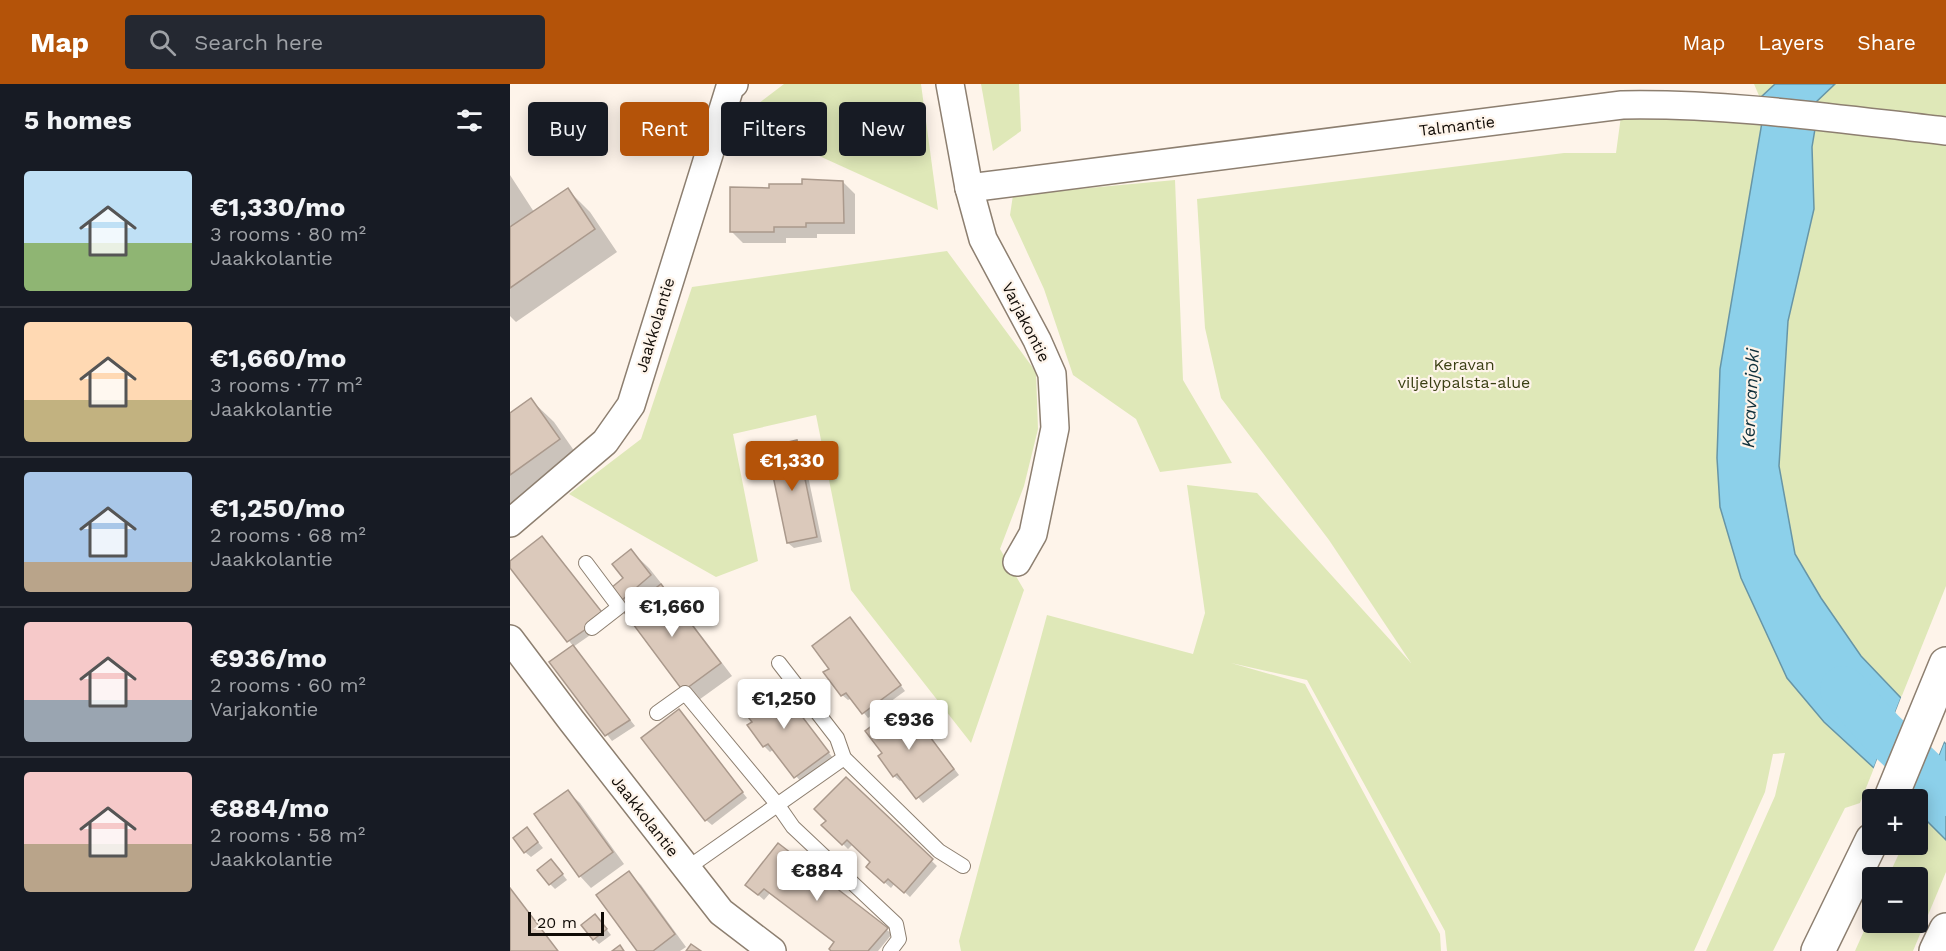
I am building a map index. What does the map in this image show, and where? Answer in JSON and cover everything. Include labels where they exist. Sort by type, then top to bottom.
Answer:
[{"type":"highway","points":[[1895,789],[1946,664]]},
{"type":"highway","points":[[1818,951],[1865,855]]},
{"type":"highway","points":[[1936,951],[1946,930]]},
{"type":"street","name":"Varjakontie","points":[[950,84],[969,188],[983,239],[1037,340],[1052,375],[1055,428],[1033,534],[1017,562]]},
{"type":"street","name":"Jaakkolantie","points":[[510,524],[605,442],[631,405],[730,85]]},
{"type":"street","name":"Talmantie","points":[[969,188],[1622,105],[1654,104],[1738,109],[1946,131]]},
{"type":"street","name":"Jaakkolantie","points":[[510,639],[686,869],[722,912],[772,951]]},
{"type":"lane","points":[[586,564],[619,607],[592,628]]},
{"type":"lane","points":[[779,663],[837,738],[844,758],[939,851],[963,866]]},
{"type":"lane","points":[[657,713],[685,693],[777,804],[793,827],[896,924],[899,939],[890,951]]},
{"type":"lane","points":[[686,869],[844,758]]},
{"type":"green space","points":[[784,84],[921,84],[923,102],[839,102],[839,156],[926,156],[926,121],[938,210],[819,156],[827,156],[827,102],[760,102]]},
{"type":"green space","points":[[981,84],[1019,84],[1021,131],[993,151]]},
{"type":"green space","points":[[1754,84],[1775,84],[1760,98]]},
{"type":"green space","points":[[1835,84],[1946,84],[1946,118],[1814,104]]},
{"type":"green space","name":"Keravan viljelypalsta-alue","points":[[1621,116],[1762,122],[1720,369],[1717,458],[1824,722],[1874,768],[1866,789],[1862,789],[1860,803],[1845,808],[1773,951],[1706,951],[1775,796],[1785,753],[1773,754],[1765,792],[1694,951],[1447,951],[1445,931],[1307,680],[1231,663],[1305,684],[1440,934],[1441,951],[961,951],[959,941],[1047,615],[1193,654],[1205,613],[1187,485],[1257,493],[1411,663],[1329,540],[1221,398],[1205,328],[1197,199],[1564,153],[1616,153]]},
{"type":"green space","points":[[1815,129],[1946,143],[1946,586],[1901,698],[1861,656],[1821,598],[1795,554],[1779,466],[1788,321],[1814,209],[1812,147]]},
{"type":"green space","points":[[1175,180],[1183,380],[1232,463],[1160,472],[1136,419],[1073,375],[1044,289],[1010,215],[1013,195]]},
{"type":"green space","points":[[947,251],[1036,372],[1038,429],[1024,486],[1000,549],[1024,590],[971,743],[851,590],[816,415],[733,434],[758,561],[716,577],[569,494],[641,439],[692,287]]},
{"type":"green space","points":[[1928,822],[1946,840],[1946,872],[1928,915],[1928,867],[1893,867],[1898,855],[1928,855]]},
{"type":"green space","points":[[1863,933],[1921,933],[1913,951],[1855,951]]},
{"type":"water","points":[[1775,84],[1835,84],[1814,104],[1760,98]]},
{"type":"water","points":[[1762,122],[1815,129],[1812,147],[1814,209],[1788,321],[1779,466],[1795,554],[1821,598],[1861,656],[1901,698],[1874,768],[1824,722],[1787,678],[1741,578],[1720,507],[1717,458],[1720,369]]},
{"type":"water","points":[[1944,742],[1946,744],[1946,840],[1928,822],[1928,789],[1926,789]]},
{"type":"pier","points":[[1902,695],[1904,699],[1877,769],[1873,770]]},
{"type":"pier","points":[[1943,739],[1945,739],[1925,789],[1922,789]]},
{"type":"building","points":[[802,179],[843,181],[844,223],[806,223],[806,227],[774,227],[774,232],[730,232],[730,187],[769,188],[769,184],[802,184]]},
{"type":"building","points":[[568,188],[595,229],[510,288],[510,227]]},
{"type":"building","points":[[531,398],[560,439],[510,475],[510,413]]},
{"type":"building","points":[[797,440],[817,537],[787,543],[767,447]]},
{"type":"building","points":[[542,536],[605,616],[567,642],[510,568],[510,561]]},
{"type":"building","points":[[631,549],[651,575],[622,600],[611,588],[623,578],[612,564]]},
{"type":"building","points":[[661,584],[721,663],[683,691],[624,612]]},
{"type":"building","points":[[850,617],[901,685],[862,714],[846,693],[841,696],[823,672],[829,669],[812,646]]},
{"type":"building","points":[[573,645],[630,720],[605,736],[549,662]]},
{"type":"building","points":[[776,682],[829,752],[794,778],[768,744],[763,747],[747,725],[752,722],[741,708]]},
{"type":"building","points":[[904,702],[954,769],[916,799],[897,774],[893,777],[878,756],[882,753],[865,731]]},
{"type":"building","points":[[679,709],[743,792],[705,821],[641,738]]},
{"type":"building","points":[[846,777],[933,859],[904,893],[888,879],[884,883],[866,867],[870,862],[847,840],[842,845],[821,825],[826,821],[814,809]]},
{"type":"building","points":[[568,790],[613,852],[579,877],[534,814]]},
{"type":"building","points":[[527,827],[538,842],[524,853],[513,838]]},
{"type":"building","points":[[778,843],[888,928],[868,951],[831,951],[829,949],[834,942],[764,889],[758,895],[745,885]]},
{"type":"building","points":[[551,859],[563,874],[549,885],[537,870]]},
{"type":"building","points":[[629,871],[675,934],[653,951],[637,951],[596,895]]},
{"type":"building","points":[[510,888],[558,951],[510,951]]},
{"type":"building","points":[[595,914],[607,929],[593,940],[581,925]]},
{"type":"building","points":[[691,944],[701,951],[686,951]]},
{"type":"building","points":[[620,945],[624,951],[612,951]]},
{"type":"waterway","name":"Keravanjoki","points":[[1843,689],[1882,732],[1946,793]]}]
